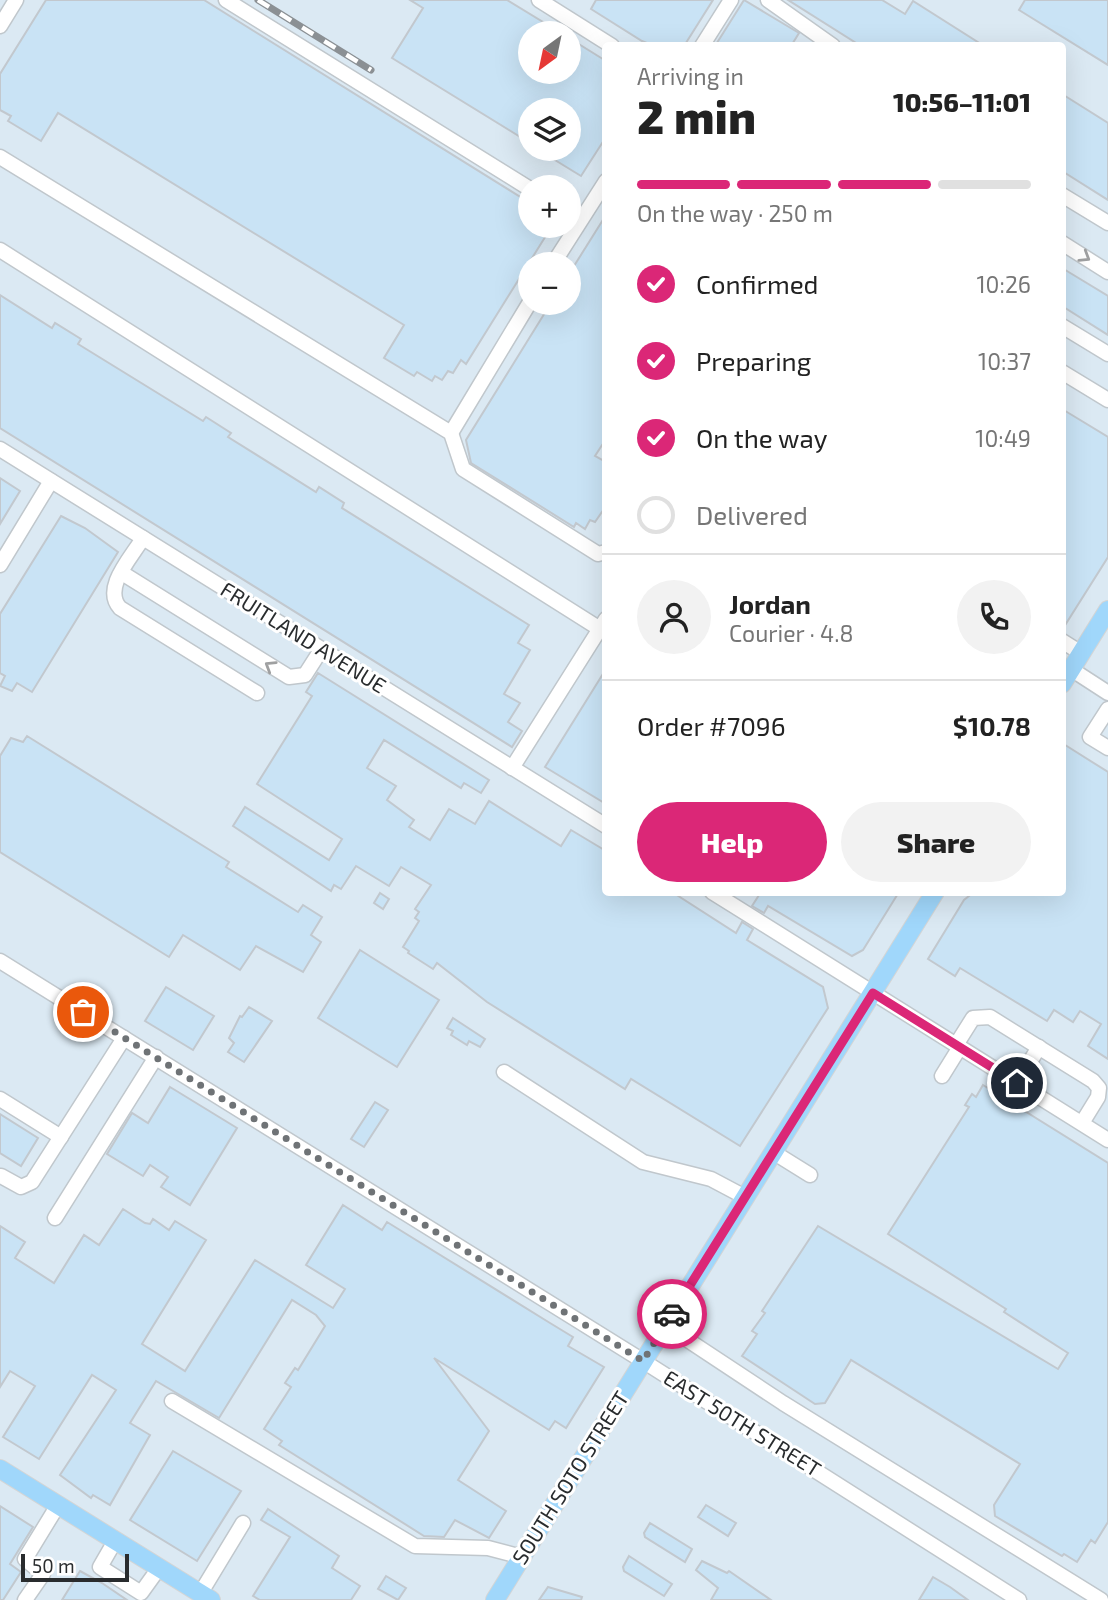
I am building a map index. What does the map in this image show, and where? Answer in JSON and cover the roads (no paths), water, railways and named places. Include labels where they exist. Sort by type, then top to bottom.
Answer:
[{"type":"main road","points":[[1067,677],[1108,610]]},
{"type":"main road","name":"SOUTH SOTO STREET","points":[[495,1600],[933,896]]},
{"type":"main road","points":[[0,1469],[205,1597]]},
{"type":"street","points":[[0,26],[16,0]]},
{"type":"street","points":[[226,0],[518,182]]},
{"type":"street","points":[[539,0],[606,42]]},
{"type":"street","points":[[705,42],[731,0]]},
{"type":"street","points":[[768,0],[824,42]]},
{"type":"street","points":[[0,158],[451,433],[463,469],[598,554],[602,553]]},
{"type":"street","points":[[581,208],[602,185]]},
{"type":"street","points":[[1066,197],[1108,223]]},
{"type":"street","points":[[1066,246],[1108,272]]},
{"type":"street","points":[[0,250],[602,623]]},
{"type":"street","points":[[451,433],[522,315]]},
{"type":"street","points":[[1066,328],[1108,354]]},
{"type":"street","points":[[1066,374],[1108,400]]},
{"type":"street","name":"FRUITLAND AVENUE","points":[[0,449],[602,824]]},
{"type":"street","points":[[0,565],[51,481]]},
{"type":"street","points":[[143,538],[112,589],[113,600],[120,608],[257,693]]},
{"type":"street","points":[[122,573],[289,677],[305,675],[321,650]]},
{"type":"street","points":[[512,768],[602,626]]},
{"type":"street","points":[[1066,644],[1081,653]]},
{"type":"street","points":[[1067,677],[1108,694]]},
{"type":"street","points":[[1108,709],[1090,737],[1108,748]]},
{"type":"street","points":[[718,896],[1108,1140]]},
{"type":"street","name":"EAST 50TH STREET","points":[[0,961],[643,1361],[1019,1600]]},
{"type":"street","points":[[942,1076],[973,1018],[990,1017],[1093,1081],[1098,1088],[1098,1097],[1082,1123]]},
{"type":"street","points":[[1,1176],[21,1187],[27,1186],[124,1038]]},
{"type":"street","points":[[1017,1083],[1039,1047]]},
{"type":"street","points":[[55,1218],[156,1058]]},
{"type":"street","points":[[504,1072],[643,1161],[711,1179],[745,1197]]},
{"type":"street","points":[[0,1099],[61,1137]]},
{"type":"street","points":[[773,1152],[810,1175]]},
{"type":"street","points":[[665,1325],[783,1403],[1101,1600]]},
{"type":"street","points":[[172,1401],[415,1546],[488,1548],[522,1557]]},
{"type":"street","points":[[25,1600],[43,1574],[25,1559],[58,1505]]},
{"type":"street","points":[[205,1597],[243,1523]]},
{"type":"street","points":[[115,1541],[100,1567],[141,1593],[159,1568]]},
{"type":"railway","points":[[258,0],[371,70]]}]
